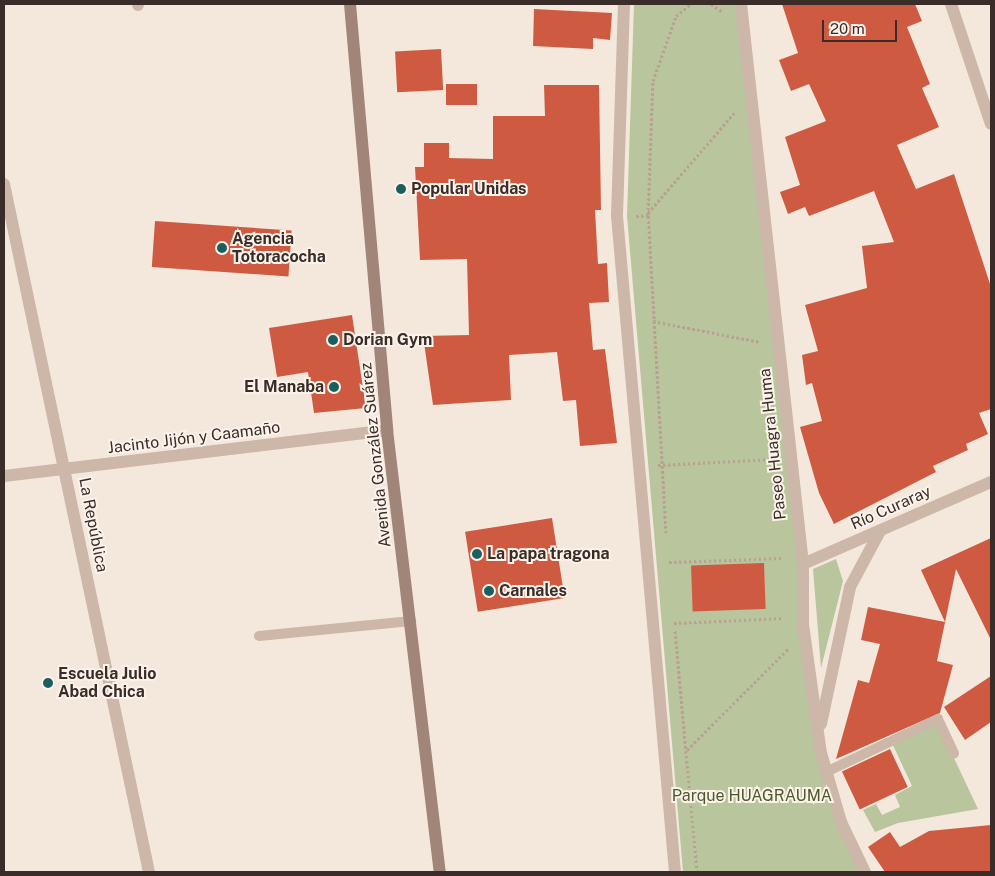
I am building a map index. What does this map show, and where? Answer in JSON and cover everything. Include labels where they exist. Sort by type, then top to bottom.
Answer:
[{"type":"main road","name":"Avenida González Suárez","points":[[350,4],[388,430],[440,872]]},
{"type":"street","points":[[624,4],[617,216],[675,872]]},
{"type":"street","name":"Paseo Huagra Huma","points":[[740,4],[792,457],[803,564],[803,624],[818,734],[840,822],[865,872]]},
{"type":"street","points":[[951,4],[991,124]]},
{"type":"street","name":"La República","points":[[4,184],[149,872]]},
{"type":"street","name":"Jacinto Jijón y Caamaño","points":[[4,476],[388,430]]},
{"type":"street","name":"Río Curaray","points":[[803,564],[991,482]]},
{"type":"street","points":[[818,734],[850,587],[880,530]]},
{"type":"lane","points":[[259,636],[411,622]]},
{"type":"lane","points":[[826,772],[938,719],[954,753]]},
{"type":"path","points":[[667,542],[660,465],[648,213],[653,80],[676,16],[691,4]]},
{"type":"path","points":[[648,213],[738,109]]},
{"type":"path","points":[[653,321],[761,342]]},
{"type":"path","points":[[638,467],[792,457]]},
{"type":"path","points":[[668,552],[670,571]]},
{"type":"path","points":[[669,562],[782,558]]},
{"type":"path","points":[[674,615],[697,872]]},
{"type":"path","points":[[674,624],[787,618]]},
{"type":"path","points":[[686,751],[789,648]]},
{"type":"green space","name":"Parque HUAGRAUMA","points":[[634,4],[738,4],[796,540],[807,683],[860,872],[683,872],[627,216]]},
{"type":"green space","points":[[836,559],[843,581],[821,668],[813,569]]},
{"type":"green space","points":[[937,722],[978,809],[898,823],[875,832],[863,810],[876,804],[882,815],[900,807],[895,795],[912,786],[892,743]]},
{"type":"building","points":[[782,4],[915,4],[922,21],[907,27],[930,84],[922,88],[939,127],[897,145],[916,189],[954,174],[991,287],[991,409],[979,413],[988,434],[966,444],[968,450],[933,466],[936,472],[834,524],[819,493],[800,427],[822,421],[812,383],[806,385],[802,355],[818,351],[805,305],[867,288],[862,246],[894,242],[874,191],[809,216],[805,207],[788,214],[780,192],[800,185],[785,137],[826,121],[809,84],[791,91],[779,60],[798,53]]},
{"type":"building","points":[[534,9],[612,13],[610,40],[593,38],[593,49],[533,46]]},
{"type":"building","points":[[441,49],[443,90],[397,92],[395,51]]},
{"type":"building","points":[[446,84],[477,84],[477,105],[446,105]]},
{"type":"building","points":[[544,85],[599,85],[601,210],[595,210],[598,264],[607,263],[609,302],[589,303],[593,350],[605,349],[617,443],[580,446],[576,400],[563,401],[557,352],[509,355],[511,400],[433,405],[423,336],[469,335],[467,259],[420,260],[415,167],[424,167],[424,143],[449,143],[449,158],[493,159],[493,116],[545,116]]},
{"type":"building","name":"Agencia Totoracocha","points":[[155,221],[292,231],[288,276],[152,267]]},
{"type":"building","points":[[352,315],[366,408],[314,413],[308,372],[277,377],[269,328]]},
{"type":"building","points":[[552,518],[565,598],[478,612],[465,532]]},
{"type":"building","points":[[991,538],[991,640],[956,569],[937,661],[953,665],[940,713],[836,759],[858,680],[869,683],[880,644],[861,640],[868,607],[945,622],[921,570]]},
{"type":"building","points":[[764,563],[766,609],[693,612],[691,566]]},
{"type":"building","points":[[991,676],[991,722],[965,740],[944,707]]},
{"type":"building","points":[[890,749],[908,787],[860,809],[842,771]]},
{"type":"building","points":[[991,825],[991,872],[885,872],[868,847],[890,832],[900,847],[929,831]]},
{"type":"place","name":"Popular Unidas","points":[[401,189]]},
{"type":"place","name":"Agencia Totoracocha","points":[[222,248]]},
{"type":"place","name":"Dorian Gym","points":[[333,340]]},
{"type":"place","name":"El Manaba","points":[[334,387]]},
{"type":"place","name":"La papa tragona","points":[[477,554]]},
{"type":"place","name":"Carnales","points":[[489,591]]},
{"type":"place","name":"Escuela Julio Abad Chica","points":[[48,683]]}]
